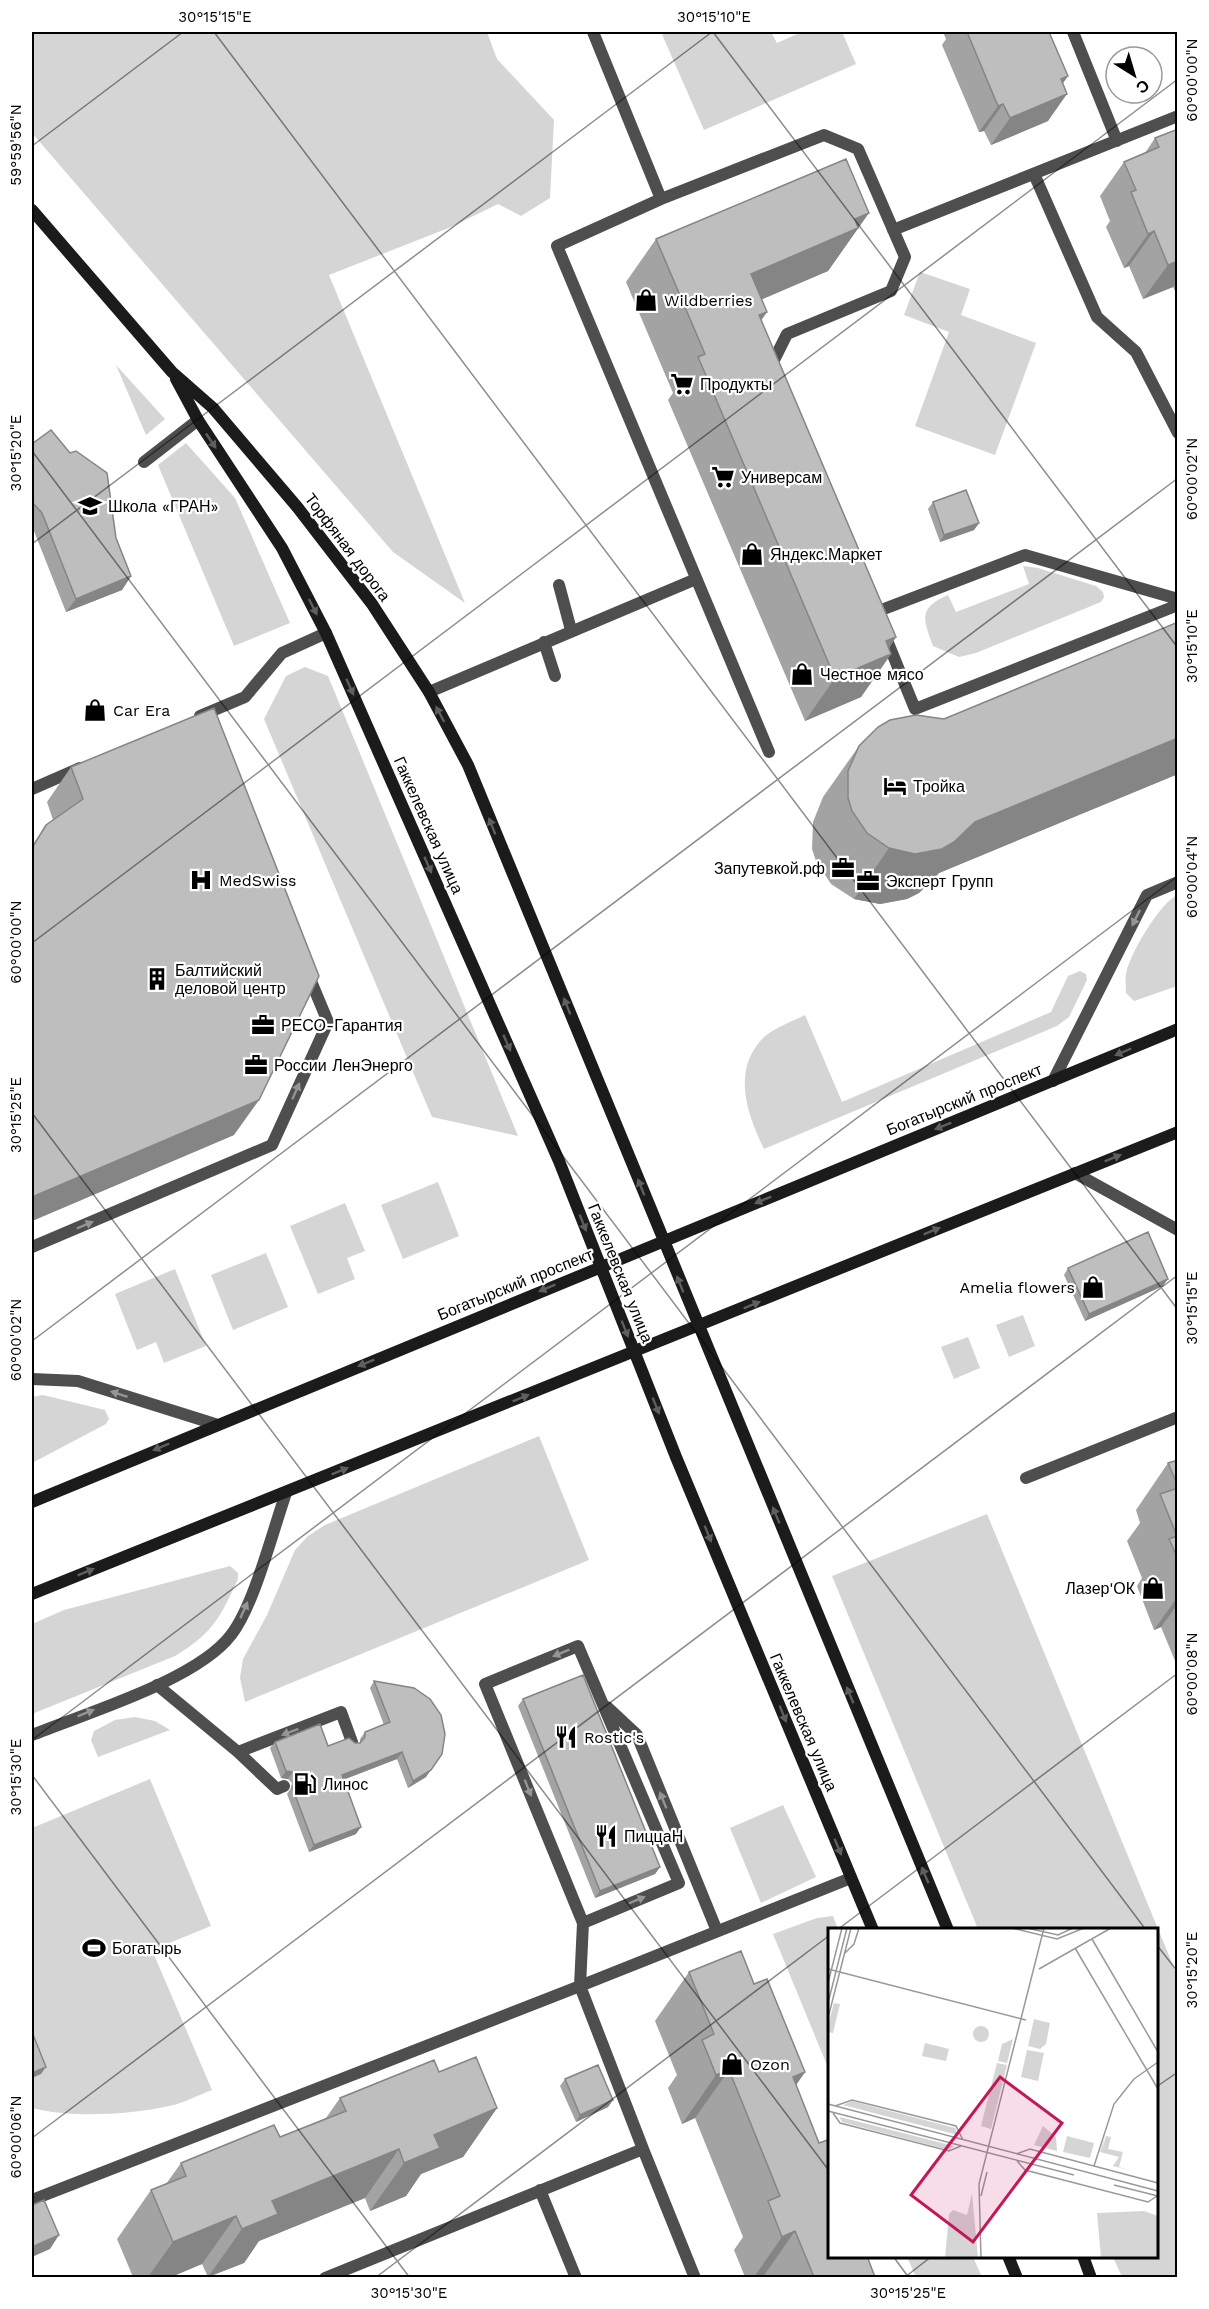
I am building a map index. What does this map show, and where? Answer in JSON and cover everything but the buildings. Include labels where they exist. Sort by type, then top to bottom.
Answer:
[{"type":"main road","name":"Торфяная дорога","points":[[32,210],[172,372],[213,408],[298,508],[372,604],[429,692],[468,765],[663,1241]]},
{"type":"main road","name":"Торфяная дорога","points":[[172,372],[198,420],[282,548],[326,633]]},
{"type":"main road","name":"Гаккелевская улица","points":[[326,633],[559,1161],[635,1352],[873,1928]]},
{"type":"main road","name":"Богатырский проспект","points":[[32,1502],[215,1424],[1178,1029]]},
{"type":"main road","points":[[32,1594],[1178,1132]]},
{"type":"main road","points":[[663,1241],[948,1928]]},
{"type":"main road","points":[[1009,2258],[1017,2277]]},
{"type":"main road","points":[[1084,2258],[1091,2277]]},
{"type":"street","points":[[593,32],[661,199]]},
{"type":"street","points":[[1075,32],[1073,32],[1117,141]]},
{"type":"street","points":[[893,230],[1178,117]]},
{"type":"street","points":[[769,752],[557,246],[661,199],[824,135],[858,150],[905,257],[891,291],[787,334],[770,363],[774,374]]},
{"type":"street","points":[[1034,174],[1097,317],[1136,352],[1178,433]]},
{"type":"street","points":[[144,462],[198,420]]},
{"type":"street","points":[[1178,599],[1025,555],[874,607],[915,709],[1178,605]]},
{"type":"street","points":[[429,692],[696,579]]},
{"type":"street","points":[[559,585],[571,630]]},
{"type":"street","points":[[200,720],[245,697],[282,653],[326,633]]},
{"type":"street","points":[[544,642],[555,676]]},
{"type":"street","points":[[32,789],[95,762]]},
{"type":"street","points":[[1053,1081],[1147,895],[1178,882]]},
{"type":"street","points":[[32,1247],[272,1145],[328,1022],[305,967]]},
{"type":"street","points":[[1075,1173],[1178,1230]]},
{"type":"street","points":[[32,1379],[78,1381],[215,1424]]},
{"type":"street","points":[[1026,1478],[1178,1417]]},
{"type":"street","points":[[32,1735],[157,1684],[212,1655],[232,1634],[245,1610],[286,1493]]},
{"type":"street","points":[[583,1923],[679,1883],[578,1646],[485,1683],[583,1923],[580,1986],[695,2277]]},
{"type":"street","points":[[157,1684],[238,1752],[277,1789],[284,1786]]},
{"type":"street","points":[[602,1702],[637,1735],[717,1931]]},
{"type":"street","points":[[238,1752],[341,1712],[352,1742]]},
{"type":"street","points":[[37,2198],[851,1878]]},
{"type":"street","points":[[325,2277],[643,2149]]},
{"type":"street","points":[[540,2190],[576,2277]]},
{"type":"shaded area","points":[[32,32],[487,32],[497,59],[554,120],[550,198],[521,216],[498,204],[451,227],[329,275],[465,603],[393,552],[32,133]]},
{"type":"shaded area","points":[[661,32],[771,32],[777,43],[802,32],[842,32],[856,64],[704,130]]},
{"type":"shaded area","points":[[920,272],[970,289],[961,315],[1036,343],[995,455],[915,426],[949,332],[904,315]]},
{"type":"shaded area","points":[[116,365],[165,419],[146,435]]},
{"type":"shaded area","points":[[186,443],[235,498],[290,623],[234,646],[158,465]]},
{"type":"shaded area","points":[[1023,566],[1038,568],[1096,586],[1103,592],[1104,597],[1101,602],[976,653],[959,657],[933,646],[925,621],[927,610],[932,605],[948,595],[956,612],[1029,584]]},
{"type":"shaded area","points":[[305,667],[328,676],[518,1136],[432,1117],[264,719],[286,676]]},
{"type":"shaded area","points":[[1177,895],[1177,986],[1134,1001],[1126,993],[1128,965],[1154,919],[1162,908]]},
{"type":"shaded area","points":[[1080,971],[1086,974],[1087,980],[1069,1017],[1057,1026],[764,1149],[748,1107],[745,1078],[754,1050],[764,1037],[773,1031],[805,1015],[842,1102],[1051,1012],[1068,976]]},
{"type":"shaded area","points":[[438,1182],[459,1236],[403,1259],[381,1205]]},
{"type":"shaded area","points":[[345,1203],[365,1251],[347,1258],[355,1279],[318,1294],[290,1226]]},
{"type":"shaded area","points":[[266,1253],[288,1307],[233,1330],[211,1275]]},
{"type":"shaded area","points":[[175,1269],[206,1346],[164,1363],[156,1342],[137,1350],[115,1294]]},
{"type":"shaded area","points":[[1023,1315],[1035,1346],[1009,1357],[996,1325]]},
{"type":"shaded area","points":[[968,1337],[980,1368],[954,1379],[941,1347]]},
{"type":"shaded area","points":[[43,1395],[105,1410],[109,1419],[106,1424],[32,1463],[32,1397]]},
{"type":"shaded area","points":[[539,1436],[589,1560],[245,1702],[240,1678],[243,1659],[267,1615],[295,1550],[308,1536],[325,1525]]},
{"type":"shaded area","points":[[987,1514],[1158,1928],[978,1928],[832,1576]]},
{"type":"shaded area","points":[[230,1566],[238,1573],[238,1579],[226,1604],[214,1624],[188,1648],[175,1656],[32,1714],[32,1624],[64,1610]]},
{"type":"shaded area","points":[[135,1717],[155,1721],[170,1730],[98,1757],[91,1740],[94,1731],[115,1720]]},
{"type":"shaded area","name":"Богатырь","points":[[150,1779],[211,1926],[152,1950],[212,2090],[175,2105],[136,2112],[82,2114],[32,2108],[32,1828]]},
{"type":"shaded area","points":[[783,1805],[816,1877],[761,1903],[730,1828]]},
{"type":"shaded area","points":[[833,1916],[838,1928],[828,1928],[828,2068],[773,1934],[817,1918]]},
{"type":"shaded area","points":[[1158,1929],[1177,1975],[1177,2277],[1122,2277],[1113,2258],[1158,2258]]},
{"type":"shaded area","points":[[907,2258],[973,2258],[982,2277],[916,2277]]},
{"type":"place","name":"Wildberries","points":[[646,300]]},
{"type":"place","name":"Продукты","points":[[682,384]]},
{"type":"place","name":"Универсам","points":[[723,477]]},
{"type":"place","name":"Школа «ГРАН»","points":[[90,506]]},
{"type":"place","name":"Яндекс.Маркет","points":[[752,554]]},
{"type":"place","name":"Честное мясо","points":[[802,674]]},
{"type":"place","name":"Car Era","points":[[95,710]]},
{"type":"place","name":"Тройка","points":[[895,786]]},
{"type":"place","name":"Запутевкой.рф","points":[[843,868]]},
{"type":"place","name":"MedSwiss","points":[[201,880]]},
{"type":"place","name":"Эксперт Групп","points":[[868,881]]},
{"type":"place","name":"Балтийский деловой центр","points":[[157,979]]},
{"type":"place","name":"РЕСО-Гарантия","points":[[263,1025]]},
{"type":"place","name":"России ЛенЭнерго","points":[[256,1065]]},
{"type":"place","name":"Amelia flowers","points":[[1093,1287]]},
{"type":"place","name":"Лазер'ОК","points":[[1153,1588]]},
{"type":"place","name":"Rostic's","points":[[566,1737]]},
{"type":"place","name":"Линос","points":[[305,1784]]},
{"type":"place","name":"ПиццаН","points":[[606,1836]]},
{"type":"place","name":"Богатырь","points":[[94,1948]]},
{"type":"place","name":"Ozon","points":[[732,2064]]}]
